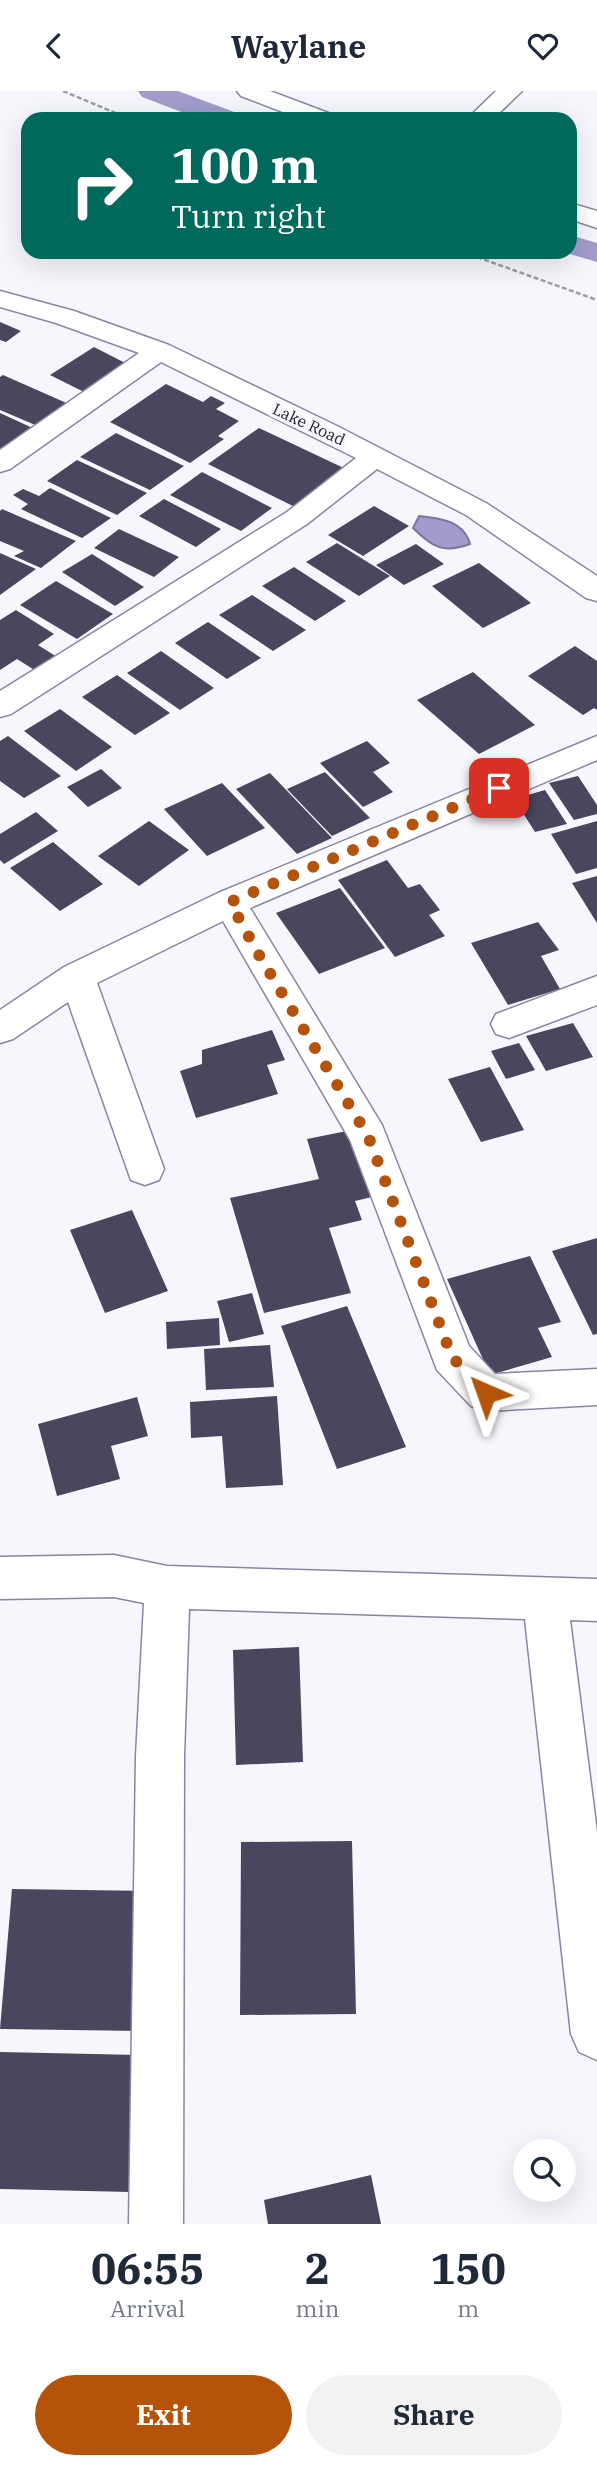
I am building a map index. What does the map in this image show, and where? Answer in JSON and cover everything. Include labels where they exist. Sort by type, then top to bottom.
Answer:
[{"type":"street","points":[[249,91],[304,112]]},
{"type":"street","points":[[487,112],[510,91]]},
{"type":"street","points":[[577,213],[597,220]]},
{"type":"street","name":"Lake Road","points":[[0,299],[65,317],[159,351],[476,509],[597,591]]},
{"type":"street","points":[[0,463],[159,351]]},
{"type":"street","points":[[0,706],[297,518],[375,457]]},
{"type":"street","points":[[0,1029],[77,977],[230,902],[597,747]]},
{"type":"street","points":[[230,902],[368,1136],[452,1357],[486,1393],[597,1387]]},
{"type":"street","points":[[77,977],[145,1169]]},
{"type":"street","points":[[509,1024],[597,990]]},
{"type":"street","points":[[0,1578],[114,1576],[167,1587],[597,1600]]},
{"type":"street","points":[[156,2224],[160,1756],[167,1587]]},
{"type":"street","points":[[545,1598],[597,2034]]},
{"type":"path","points":[[63,91],[113,112]]},
{"type":"path","points":[[483,259],[597,300]]},
{"type":"shaded area","points":[[419,516],[450,522],[462,530],[470,544],[445,548],[432,544],[413,528]]},
{"type":"building","points":[[0,322],[21,331],[6,342],[0,340]]},
{"type":"building","points":[[94,347],[133,367],[90,395],[50,375]]},
{"type":"building","points":[[3,375],[71,405],[40,427],[0,410],[0,377]]},
{"type":"building","points":[[166,384],[203,402],[211,396],[225,403],[216,409],[239,421],[218,436],[224,439],[190,463],[110,422]]},
{"type":"building","points":[[0,413],[37,430],[0,451]]},
{"type":"building","points":[[259,428],[348,470],[297,508],[208,464]]},
{"type":"building","points":[[116,433],[184,466],[150,490],[80,457]]},
{"type":"building","points":[[77,460],[147,493],[117,515],[47,481]]},
{"type":"building","points":[[202,472],[272,508],[241,531],[170,495]]},
{"type":"building","points":[[50,488],[111,518],[82,538],[21,509],[28,504],[13,495],[23,489],[39,496]]},
{"type":"building","points":[[164,499],[221,529],[196,547],[139,516]]},
{"type":"building","points":[[374,506],[409,526],[363,556],[328,535]]},
{"type":"building","points":[[2,509],[76,541],[41,568],[14,556],[24,551],[0,541]]},
{"type":"building","points":[[119,529],[179,557],[154,577],[94,548]]},
{"type":"building","points":[[337,543],[390,576],[359,596],[306,562]]},
{"type":"building","points":[[416,544],[444,564],[404,585],[376,565]]},
{"type":"building","points":[[0,553],[36,569],[0,595]]},
{"type":"building","points":[[92,554],[144,587],[115,606],[62,572]]},
{"type":"building","points":[[479,563],[531,603],[483,628],[432,586]]},
{"type":"building","points":[[294,567],[346,601],[315,621],[262,586]]},
{"type":"building","points":[[56,581],[113,614],[77,639],[20,605]]},
{"type":"building","points":[[252,595],[306,630],[273,651],[219,615]]},
{"type":"building","points":[[16,610],[54,634],[38,645],[57,657],[36,671],[17,659],[0,670],[0,620]]},
{"type":"building","points":[[208,622],[261,658],[227,679],[175,643]]},
{"type":"building","points":[[575,646],[597,661],[597,710],[594,708],[583,715],[528,676]]},
{"type":"building","points":[[161,651],[214,688],[180,710],[127,673]]},
{"type":"building","points":[[473,672],[535,725],[479,754],[417,700]]},
{"type":"building","points":[[117,675],[170,713],[135,735],[82,697]]},
{"type":"building","points":[[60,709],[112,747],[76,771],[24,731]]},
{"type":"building","points":[[8,736],[61,776],[24,798],[0,781],[0,741]]},
{"type":"building","points":[[367,741],[390,763],[373,772],[393,792],[363,807],[320,763]]},
{"type":"building","points":[[101,769],[122,788],[88,807],[67,787]]},
{"type":"building","points":[[325,772],[370,818],[332,836],[287,789]]},
{"type":"building","points":[[270,773],[332,838],[297,854],[236,789]]},
{"type":"building","points":[[578,776],[597,805],[597,814],[574,820],[549,783]]},
{"type":"building","points":[[222,783],[265,828],[207,856],[164,809]]},
{"type":"building","points":[[545,790],[567,824],[535,832],[514,799]]},
{"type":"building","points":[[36,812],[58,831],[4,864],[0,860],[0,834]]},
{"type":"building","points":[[149,821],[189,850],[139,886],[98,856]]},
{"type":"building","points":[[597,821],[597,868],[576,874],[551,834]]},
{"type":"building","points":[[53,842],[103,884],[60,911],[10,868]]},
{"type":"building","points":[[387,860],[408,888],[420,884],[440,910],[429,915],[445,936],[395,957],[338,880]]},
{"type":"building","points":[[597,876],[597,923],[572,883]]},
{"type":"building","points":[[340,888],[385,948],[319,974],[276,913]]},
{"type":"building","points":[[538,922],[559,950],[541,956],[560,989],[508,1005],[471,943]]},
{"type":"building","points":[[573,1023],[593,1057],[546,1071],[526,1036]]},
{"type":"building","points":[[272,1030],[285,1060],[267,1065],[278,1094],[196,1118],[180,1071],[202,1064],[202,1050]]},
{"type":"building","points":[[519,1043],[535,1070],[506,1079],[491,1051]]},
{"type":"building","points":[[490,1067],[524,1130],[481,1142],[448,1079]]},
{"type":"building","points":[[352,1130],[376,1196],[355,1201],[362,1220],[329,1228],[351,1293],[264,1313],[230,1198],[319,1179],[307,1139]]},
{"type":"building","points":[[132,1210],[168,1291],[105,1313],[70,1230]]},
{"type":"building","points":[[597,1238],[597,1334],[593,1335],[552,1251]]},
{"type":"building","points":[[530,1256],[561,1322],[538,1328],[552,1357],[490,1375],[447,1279]]},
{"type":"building","points":[[252,1293],[264,1334],[229,1342],[217,1301]]},
{"type":"building","points":[[347,1306],[406,1447],[337,1469],[281,1326]]},
{"type":"building","points":[[219,1318],[220,1345],[167,1349],[166,1322]]},
{"type":"building","points":[[270,1345],[274,1387],[206,1390],[204,1349]]},
{"type":"building","points":[[277,1396],[283,1485],[226,1488],[222,1436],[191,1438],[190,1402]]},
{"type":"building","points":[[137,1397],[148,1436],[111,1446],[120,1479],[57,1496],[38,1424]]},
{"type":"building","points":[[299,1647],[303,1762],[236,1765],[233,1650]]},
{"type":"building","points":[[352,1841],[356,2014],[240,2015],[241,1842]]},
{"type":"building","points":[[12,1889],[151,1891],[142,2031],[0,2029]]},
{"type":"building","points":[[0,2052],[139,2055],[130,2192],[0,2189]]},
{"type":"building","points":[[371,2175],[381,2224],[268,2224],[264,2200]]},
{"type":"waterway","points":[[152,91],[208,112]]},
{"type":"waterway","points":[[577,246],[597,253]]},
{"type":"route","points":[[486,1393],[452,1357],[368,1136],[230,902],[499,788]]}]
